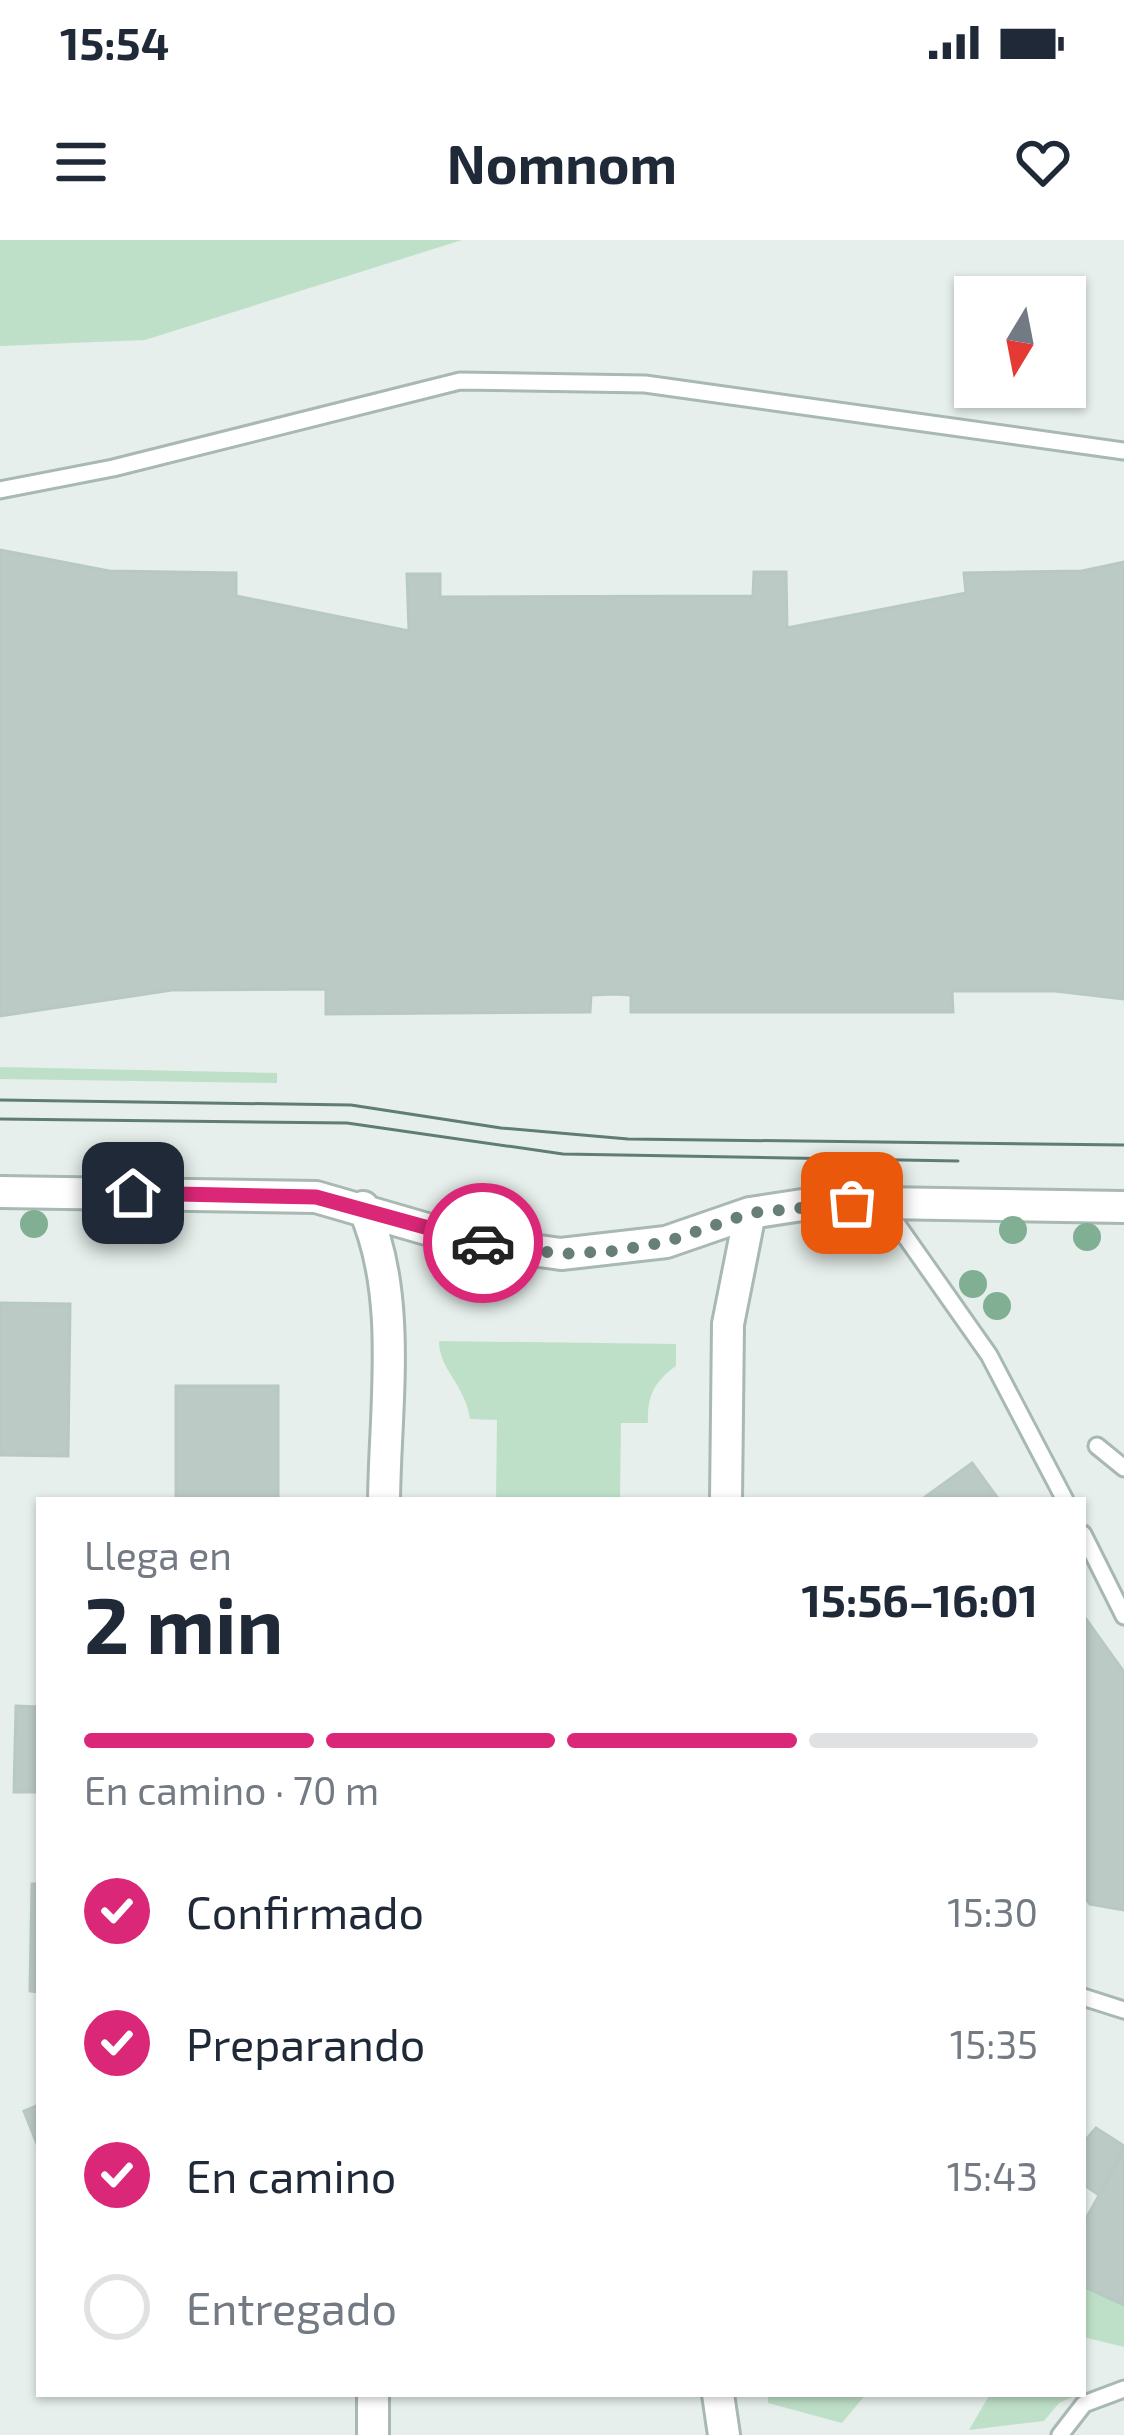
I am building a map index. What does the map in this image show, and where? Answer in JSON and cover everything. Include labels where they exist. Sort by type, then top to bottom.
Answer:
[{"type":"street","points":[[0,1192],[316,1197],[468,1241],[562,1254],[666,1242],[750,1213],[822,1202],[1124,1208]]},
{"type":"street","points":[[363,1207],[376,1235],[387,1321],[384,1497]]},
{"type":"street","points":[[726,1497],[728,1324],[750,1213]]},
{"type":"street","points":[[373,2397],[373,2435]]},
{"type":"street","points":[[718,2397],[724,2435]]},
{"type":"lane","points":[[0,490],[113,468],[460,381],[645,384],[1124,451]]},
{"type":"lane","points":[[882,1203],[989,1354],[1063,1497]]},
{"type":"lane","points":[[1097,1446],[1124,1468]]},
{"type":"lane","points":[[1086,1540],[1124,1616]]},
{"type":"lane","points":[[1086,1998],[1124,2010]]},
{"type":"lane","points":[[1060,2435],[1084,2404],[1124,2389]]},
{"type":"green space","points":[[0,240],[462,240],[145,340],[0,346]]},
{"type":"green space","points":[[0,1067],[277,1073],[277,1083],[0,1079]]},
{"type":"green space","points":[[439,1341],[676,1344],[676,1366],[653,1390],[648,1423],[621,1423],[620,1497],[496,1497],[497,1420],[470,1419]]},
{"type":"green space","points":[[1086,2287],[1124,2305],[1124,2347],[1086,2338]]},
{"type":"green space","points":[[768,2397],[864,2397],[842,2423],[768,2403]]},
{"type":"green space","points":[[988,2397],[1072,2397],[1059,2403],[1044,2421],[969,2430]]},
{"type":"building","points":[[0,550],[109,571],[236,573],[236,596],[409,631],[407,574],[440,574],[440,597],[753,596],[754,572],[786,572],[787,628],[966,593],[964,573],[1082,571],[1124,562],[1124,999],[1055,991],[952,991],[953,1012],[631,1012],[631,995],[615,994],[591,995],[590,1012],[326,1014],[326,989],[172,990],[0,1016]]},
{"type":"building","points":[[0,1303],[70,1304],[68,1456],[0,1455]]},
{"type":"building","points":[[176,1386],[278,1386],[278,1497],[176,1497]]},
{"type":"building","points":[[972,1463],[997,1497],[925,1497]]},
{"type":"building","points":[[1086,1619],[1124,1672],[1124,1910],[1090,1904],[1086,1899]]},
{"type":"building","points":[[16,1706],[36,1707],[36,1792],[14,1792]]},
{"type":"building","points":[[32,1884],[36,1884],[36,1992],[30,1991]]},
{"type":"building","points":[[36,2106],[36,2141],[24,2111]]},
{"type":"building","points":[[1096,2128],[1124,2146],[1099,2195],[1086,2186],[1086,2140]]},
{"type":"building","points":[[1124,2151],[1124,2305],[1086,2287],[1086,2219]]},
{"type":"tram line","points":[[0,1100],[351,1105],[501,1128],[628,1139],[1124,1145]]},
{"type":"tram line","points":[[0,1119],[347,1123],[563,1154],[958,1161]]},
{"type":"way so far","points":[[483,1243],[562,1254],[614,1251],[666,1242],[750,1213],[822,1202],[852,1203]]},
{"type":"route","points":[[133,1193],[316,1197],[483,1243]]}]
